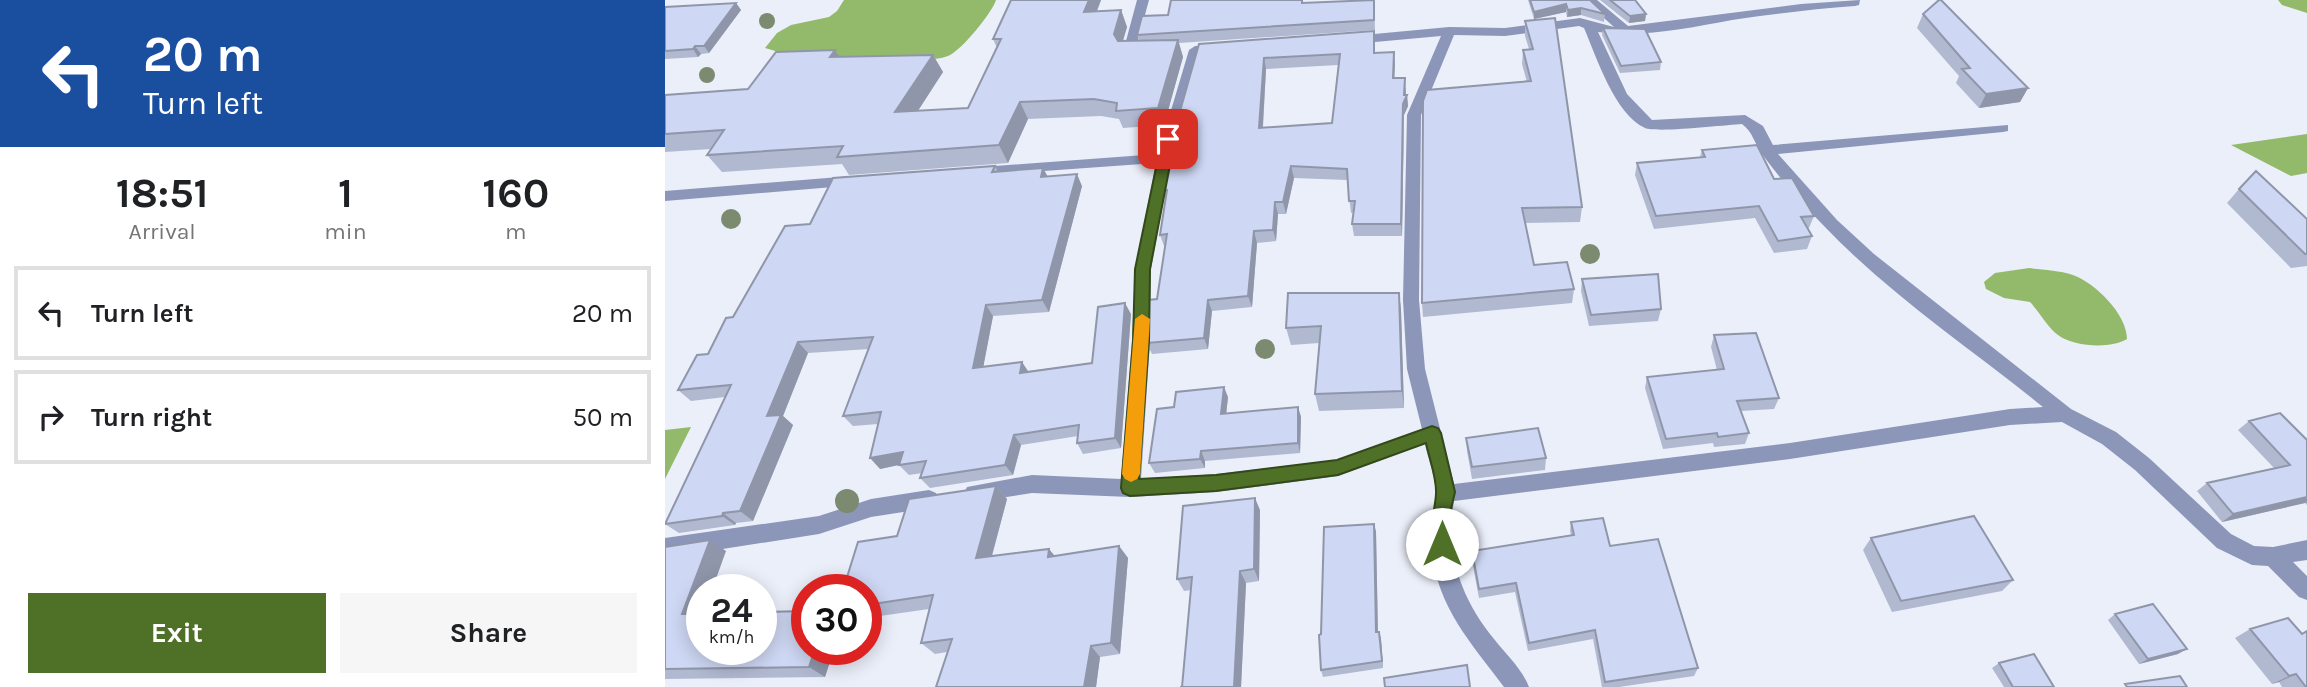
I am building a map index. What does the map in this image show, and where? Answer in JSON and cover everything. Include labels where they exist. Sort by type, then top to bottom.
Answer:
[{"type":"street","points":[[1143,0],[1129,52],[1147,52]]},
{"type":"street","points":[[1590,0],[1623,28]]},
{"type":"street","points":[[1338,41],[1449,32],[1506,32],[1580,22],[1590,28],[1642,30],[1773,10],[1855,2]]},
{"type":"street","points":[[1590,28],[1619,91],[1635,117],[1649,125],[1745,119],[1758,130],[1766,149],[1791,183],[1853,244],[2064,414],[2109,438],[2142,464],[2224,541],[2252,555],[2273,557],[2307,550]]},
{"type":"street","points":[[1449,32],[1414,115],[1411,300],[1416,369],[1446,492],[1441,513],[1445,572],[1459,609],[1518,687]]},
{"type":"street","points":[[1130,488],[1141,341],[1143,269],[1164,158],[1189,51],[1234,47]]},
{"type":"street","points":[[1766,149],[2003,128]]},
{"type":"street","points":[[954,173],[1164,158]]},
{"type":"street","points":[[665,197],[866,180]]},
{"type":"street","points":[[1446,492],[1465,493],[1790,451],[2010,417],[2064,414]]},
{"type":"street","points":[[665,548],[819,525],[871,508],[1033,484],[1130,488],[1216,483],[1338,468],[1432,433]]},
{"type":"street","points":[[2273,557],[2307,590]]},
{"type":"shaded area","points":[[844,0],[996,0],[989,14],[968,40],[954,53],[943,58],[834,60],[765,48],[777,33],[791,25],[829,17]]},
{"type":"shaded area","points":[[2307,134],[2307,173],[2291,176],[2231,145]]},
{"type":"shaded area","points":[[2029,268],[2068,273],[2091,285],[2116,310],[2126,329],[2127,339],[2102,345],[2073,342],[2055,332],[2030,302],[2004,298],[1986,289],[1984,282],[1995,273]]},
{"type":"shaded area","points":[[691,427],[665,479],[665,430]]},
{"type":"building","points":[[1011,0],[1089,0],[1084,12],[1121,10],[1114,34],[1118,41],[1178,40],[1158,108],[1116,111],[1117,103],[1094,99],[1020,102],[999,145],[837,157],[843,146],[707,155],[724,130],[665,134],[665,95],[748,89],[776,52],[835,50],[830,57],[933,55],[895,112],[968,108],[1001,39],[993,39]]},
{"type":"building","points":[[1171,0],[1302,0],[1302,3],[1374,0],[1374,20],[1137,35],[1142,16],[1168,15]]},
{"type":"building","points":[[1530,0],[1590,0],[1605,14],[1581,8],[1568,10],[1566,4],[1534,12]]},
{"type":"building","points":[[1610,0],[1635,0],[1646,14],[1630,16]]},
{"type":"building","points":[[1939,0],[2028,88],[1986,94],[1962,69],[1970,68],[1923,14]]},
{"type":"building","points":[[736,3],[704,46],[665,51],[665,7]]},
{"type":"building","points":[[1555,18],[1582,207],[1522,208],[1534,265],[1567,262],[1574,289],[1422,303],[1423,101],[1427,90],[1531,81],[1523,50],[1533,49],[1525,21]]},
{"type":"building","points":[[1603,28],[1645,29],[1661,62],[1621,66]]},
{"type":"building","points":[[1374,31],[1374,53],[1394,52],[1393,78],[1405,78],[1404,95],[1407,95],[1403,104],[1401,224],[1352,224],[1355,201],[1349,201],[1347,169],[1291,166],[1283,202],[1275,202],[1273,230],[1254,231],[1248,296],[1208,300],[1204,338],[1147,343],[1148,300],[1157,299],[1167,234],[1160,235],[1167,190],[1169,150],[1199,44]],"holes":[[[1340,54],[1332,123],[1259,128],[1264,58]]]},
{"type":"building","points":[[1757,145],[1774,179],[1792,178],[1814,216],[1801,217],[1812,236],[1778,241],[1759,206],[1656,216],[1637,163],[1705,157],[1702,150]]},
{"type":"building","points":[[995,166],[992,172],[1043,168],[1041,177],[1077,174],[1042,300],[986,305],[973,368],[1022,362],[1020,373],[1092,363],[1098,307],[1125,303],[1115,438],[1077,443],[1079,425],[1014,435],[1005,465],[920,478],[926,461],[899,465],[903,452],[870,458],[881,412],[843,416],[873,337],[798,342],[767,416],[781,415],[740,511],[665,524],[731,385],[678,390],[697,355],[708,354],[726,318],[733,317],[785,226],[810,224],[833,178]]},
{"type":"building","points":[[2256,171],[2307,219],[2307,254],[2239,189]]},
{"type":"building","points":[[1658,274],[1661,309],[1591,315],[1582,279]]},
{"type":"building","points":[[1288,293],[1399,293],[1402,391],[1315,394],[1321,326],[1286,328]]},
{"type":"building","points":[[1756,333],[1779,398],[1737,401],[1749,433],[1718,437],[1717,433],[1666,439],[1647,377],[1724,369],[1714,335]]},
{"type":"building","points":[[1224,387],[1221,414],[1298,407],[1298,443],[1201,451],[1200,459],[1149,463],[1157,409],[1174,407],[1176,392]]},
{"type":"building","points":[[2280,413],[2307,440],[2307,497],[2233,514],[2207,483],[2290,465],[2249,421]]},
{"type":"building","points":[[1538,428],[1546,458],[1472,467],[1466,438]]},
{"type":"building","points":[[996,486],[976,558],[1049,549],[1048,557],[1119,546],[1111,643],[1091,646],[1084,687],[936,687],[952,639],[921,643],[933,595],[882,603],[882,574],[848,574],[858,542],[897,536],[909,499]]},
{"type":"building","points":[[1255,498],[1254,569],[1240,571],[1234,687],[1182,687],[1192,577],[1177,579],[1183,506]]},
{"type":"building","points":[[1974,516],[2013,580],[1901,601],[1871,538]]},
{"type":"building","points":[[1603,518],[1610,546],[1658,539],[1698,668],[1605,682],[1595,630],[1529,643],[1516,583],[1479,589],[1472,551],[1574,535],[1571,522]]},
{"type":"building","points":[[1374,524],[1376,632],[1379,632],[1382,661],[1321,670],[1319,635],[1324,527]]},
{"type":"building","points":[[710,540],[697,574],[686,574],[686,603],[682,614],[686,614],[686,665],[777,665],[777,612],[791,611],[791,665],[810,665],[809,667],[665,669],[665,547]]},
{"type":"building","points":[[2153,604],[2187,649],[2148,659],[2115,614]]},
{"type":"building","points":[[2288,618],[2302,634],[2307,631],[2307,687],[2296,674],[2289,676],[2250,629]]},
{"type":"building","points":[[2034,654],[2054,687],[2013,687],[1999,663]]},
{"type":"building","points":[[1467,665],[1470,687],[1385,687],[1384,678]]},
{"type":"building","points":[[2180,676],[2187,687],[2127,687],[2125,684]]},
{"type":"waterway","points":[[2291,0],[2307,5]]},
{"type":"slow traffic","points":[[1131,474],[1142,319]]},
{"type":"route","points":[[1168,139],[1143,269],[1141,341],[1130,488],[1216,483],[1338,468],[1432,433],[1446,492],[1441,513],[1442,544]]}]
